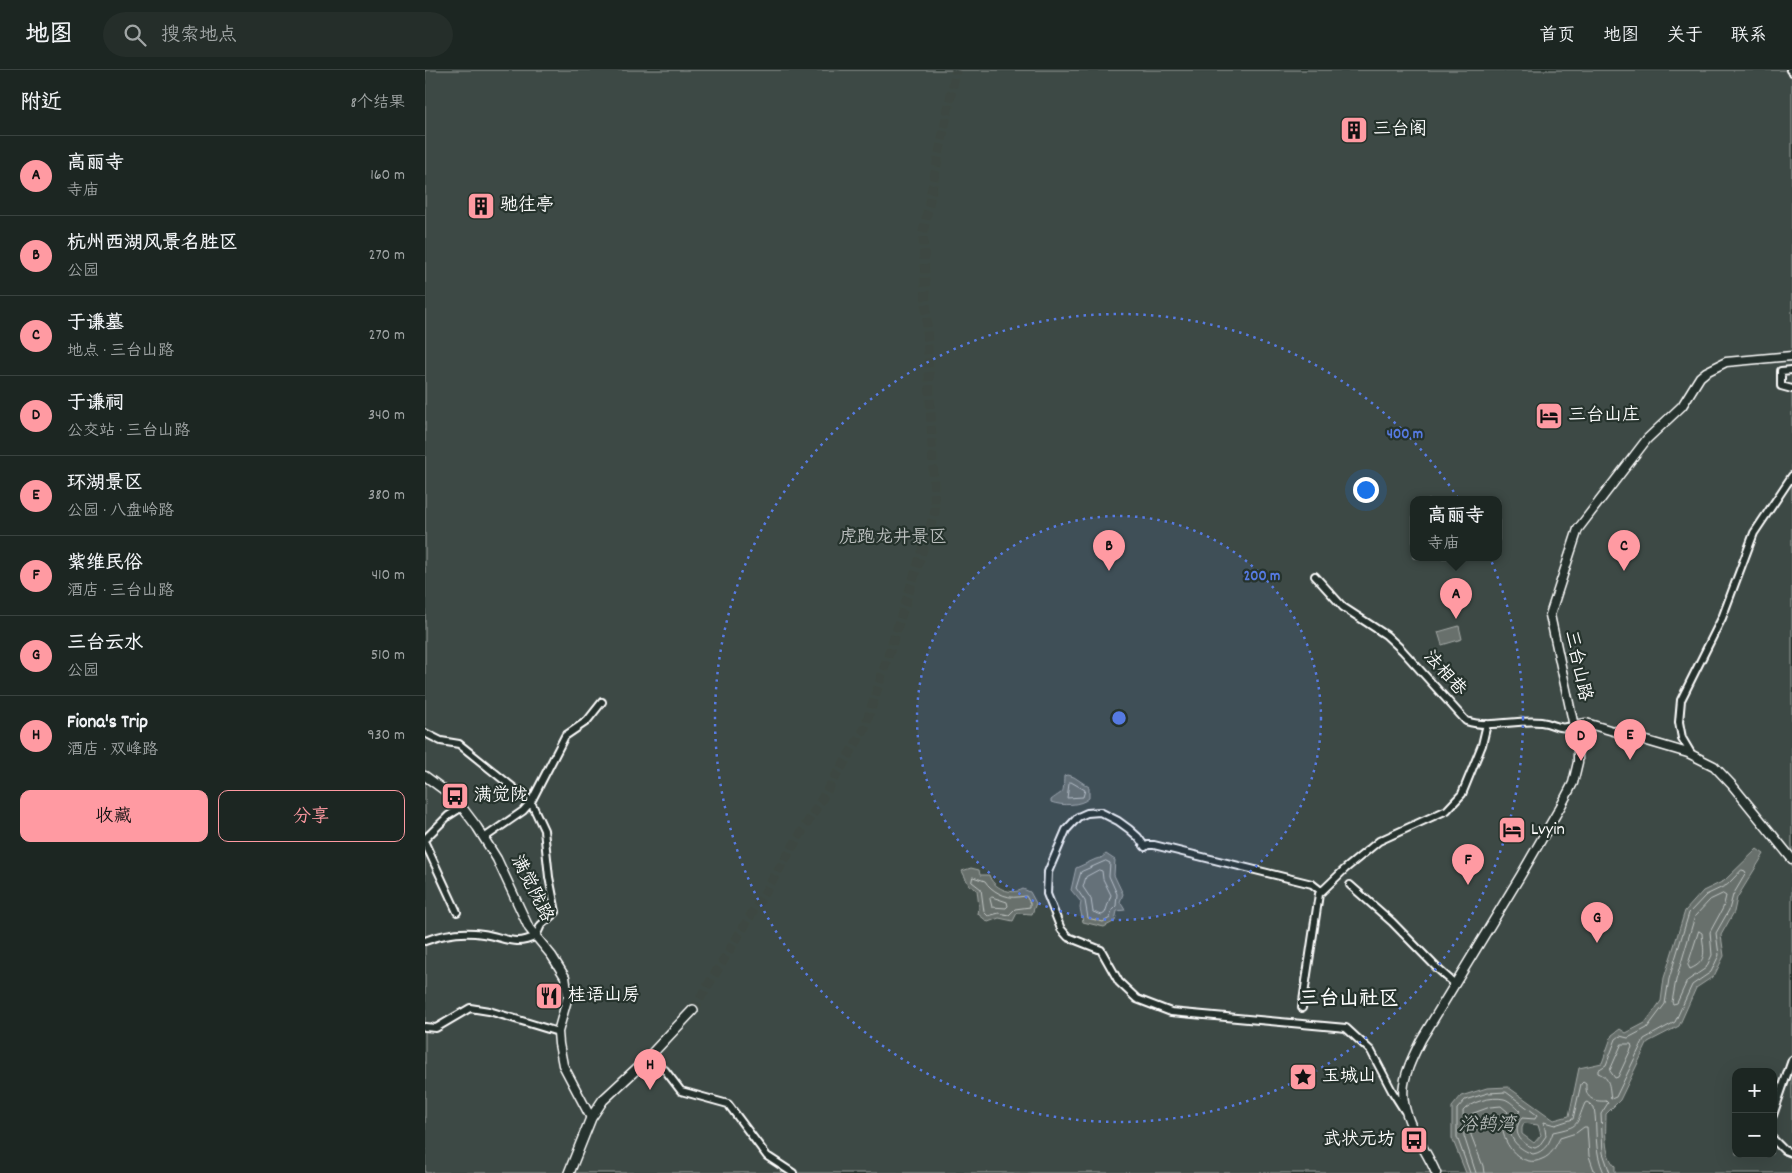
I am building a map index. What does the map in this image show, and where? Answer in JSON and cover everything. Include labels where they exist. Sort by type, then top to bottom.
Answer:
[{"type":"main road","points":[[569,1173],[591,1118],[603,1100],[644,1062],[693,1010]]},
{"type":"street","name":"三台山路","points":[[1435,1173],[1404,1110],[1403,1085],[1409,1063],[1421,1040],[1521,875],[1573,783],[1578,762],[1578,745],[1550,615],[1579,529],[1647,439],[1681,406],[1700,377],[1706,372],[1726,362],[1792,356]]},
{"type":"street","points":[[1792,370],[1781,371],[1781,386],[1792,389]]},
{"type":"street","points":[[1692,755],[1683,738],[1679,722],[1681,700],[1722,618],[1754,533],[1792,476]]},
{"type":"street","name":"法相巷","points":[[1315,576],[1343,607],[1386,635],[1402,650],[1466,721],[1478,725],[1519,721],[1543,722],[1564,729],[1575,725]]},
{"type":"street","points":[[483,838],[523,811],[531,802],[551,767],[556,751],[565,736],[587,721],[602,702]]},
{"type":"street","points":[[1575,725],[1586,723],[1692,755],[1714,766],[1732,785],[1792,859]]},
{"type":"street","points":[[1303,1008],[1319,894],[1352,862],[1379,841],[1447,810],[1462,794],[1482,745],[1487,724]]},
{"type":"street","points":[[425,733],[441,741],[459,744],[531,802],[544,830],[549,877],[556,912],[541,925],[536,936],[526,942],[511,942],[483,934],[440,935],[425,941]]},
{"type":"street","name":"满觉陇路","points":[[425,776],[455,798],[462,807],[497,859],[529,928],[560,967],[568,996],[558,1032],[563,1065],[591,1118]]},
{"type":"street","points":[[425,839],[448,816],[462,807]]},
{"type":"street","points":[[1321,891],[1312,884],[1154,845],[1145,847],[1129,829],[1100,812],[1087,813],[1078,817],[1066,830],[1048,872],[1047,894],[1061,929],[1068,936],[1101,950],[1119,982],[1137,999],[1171,1012],[1346,1028],[1371,1051],[1404,1110]]},
{"type":"street","points":[[425,843],[457,912]]},
{"type":"street","points":[[1350,885],[1393,922],[1455,984]]},
{"type":"street","points":[[425,1028],[436,1028],[470,1008],[489,1011],[558,1032]]},
{"type":"street","points":[[1774,1113],[1792,1060]]},
{"type":"street","points":[[644,1062],[665,1070],[681,1091],[728,1104],[767,1156],[793,1173]]},
{"type":"street","points":[[1777,1143],[1784,1150],[1792,1153]]},
{"type":"green space","name":"虎跑龙井景区","points":[[425,70],[1792,70],[1792,1173],[425,1173]]},
{"type":"water","points":[[1459,626],[1462,639],[1442,645],[1438,632]]},
{"type":"water","points":[[1064,776],[1074,777],[1089,787],[1089,798],[1081,803],[1060,804],[1051,802],[1062,791]]},
{"type":"water","name":"浴鹄湾","points":[[1757,849],[1764,854],[1737,898],[1734,912],[1721,935],[1724,956],[1714,976],[1696,988],[1679,1026],[1648,1042],[1620,1100],[1606,1114],[1607,1148],[1611,1161],[1615,1166],[1615,1173],[1466,1173],[1452,1138],[1452,1107],[1461,1096],[1487,1088],[1508,1087],[1554,1120],[1569,1116],[1579,1068],[1602,1063],[1612,1035],[1620,1029],[1626,1033],[1645,1023],[1661,1001],[1664,978],[1685,911],[1703,891],[1724,881]],"holes":[[[1524,1123],[1538,1125],[1541,1135],[1534,1143],[1522,1134],[1522,1128]]]},
{"type":"water","points":[[1106,854],[1115,860],[1114,875],[1123,894],[1120,902],[1125,910],[1117,911],[1115,921],[1104,927],[1083,922],[1080,908],[1081,902],[1071,890],[1076,868],[1101,858]]},
{"type":"water","points":[[971,868],[979,870],[980,875],[989,875],[998,887],[1013,892],[1023,889],[1030,892],[1036,903],[1032,914],[1017,913],[1013,921],[999,918],[988,922],[978,914],[977,890],[969,885],[962,871]]},
{"type":"tunnel","points":[[693,1010],[864,730],[935,512],[923,233],[956,70]]},
{"type":"place","name":"三台阁","points":[[1354,130]]},
{"type":"place","name":"驰往亭","points":[[481,206]]},
{"type":"place","name":"三台山庄","points":[[1549,416]]},
{"type":"place","name":"杭州西湖风景名胜区","points":[[1109,571]]},
{"type":"place","name":"于谦墓","points":[[1624,571]]},
{"type":"place","name":"高丽寺","points":[[1456,619]]},
{"type":"place","name":"环湖景区","points":[[1630,760]]},
{"type":"place","name":"于谦祠","points":[[1581,761]]},
{"type":"place","name":"满觉陇","points":[[455,796]]},
{"type":"place","name":"Lvyin","points":[[1512,830]]},
{"type":"place","name":"紫维民俗","points":[[1468,885]]},
{"type":"place","name":"三台云水","points":[[1597,943]]},
{"type":"place","name":"桂语山房","points":[[549,996]]},
{"type":"place","name":"玉城山","points":[[1303,1077]]},
{"type":"place","name":"Fiona's Trip","points":[[650,1090]]},
{"type":"place","name":"武状元坊","points":[[1414,1140]]},
{"type":"district","name":"三台山社区","points":[[1349,1000]]}]
